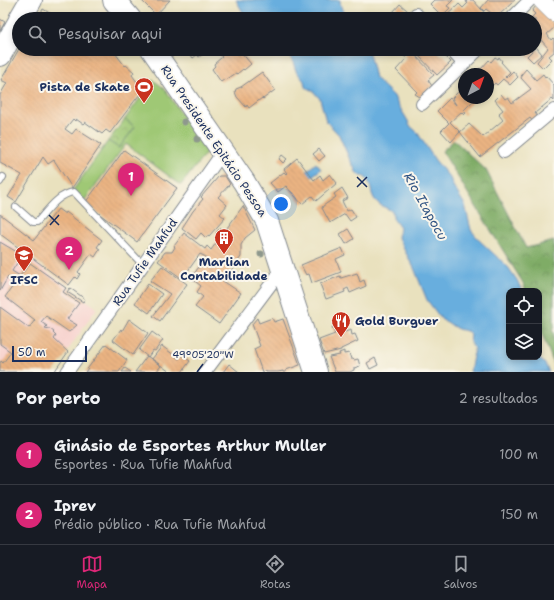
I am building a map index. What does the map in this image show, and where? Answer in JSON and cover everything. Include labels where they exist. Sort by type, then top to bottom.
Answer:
[{"type":"highway","points":[[24,12],[31,0]]},
{"type":"highway","points":[[114,0],[124,12]]},
{"type":"highway","points":[[0,55],[12,34]]},
{"type":"highway","name":"Rua Presidente Epitácio Pessoa","points":[[157,56],[256,201],[267,221],[316,372]]},
{"type":"main road","points":[[541,0],[554,13]]},
{"type":"street","points":[[518,12],[530,0]]},
{"type":"street","points":[[457,56],[464,64]]},
{"type":"street","points":[[422,104],[472,56]]},
{"type":"street","points":[[504,152],[554,110]]},
{"type":"street","name":"Rua Tufie Mahfud","points":[[67,372],[223,152]]},
{"type":"street","points":[[205,372],[283,268]]},
{"type":"lane","points":[[16,206],[33,222],[37,222],[65,194],[74,192],[143,265]]},
{"type":"shaded area","name":"IFSC","points":[[0,237],[97,308],[53,372],[0,372]]},
{"type":"green space","points":[[153,80],[164,88],[207,152],[181,185],[126,144],[84,201],[71,193],[108,141],[119,148],[135,127],[125,119]]},
{"type":"green space","points":[[125,119],[135,127],[119,148],[108,141]]},
{"type":"green space","points":[[454,140],[486,170],[526,248],[554,241],[554,328],[552,330],[554,333],[554,365],[542,334],[542,288],[525,288],[442,151]]},
{"type":"water","points":[[236,0],[340,0],[344,12],[243,12]]},
{"type":"water","name":"Rio Itapocu","points":[[289,56],[370,56],[375,78],[394,96],[409,125],[417,132],[435,160],[450,178],[453,186],[465,205],[471,230],[480,241],[508,267],[521,288],[506,288],[506,360],[541,360],[549,372],[470,372],[474,351],[474,348],[470,343],[471,334],[442,320],[427,300],[414,268],[399,240],[398,237],[400,228],[393,218],[393,212],[376,201],[372,195],[370,184],[366,178],[360,176],[356,172],[339,135],[326,121],[320,99],[313,91],[305,87],[304,81],[296,71]]},
{"type":"water","points":[[316,163],[321,169],[311,177],[307,171]]},
{"type":"building","points":[[141,0],[170,0],[159,12],[153,12]]},
{"type":"building","points":[[434,0],[453,0],[447,6],[450,8],[446,12],[438,12],[430,4]]},
{"type":"building","points":[[467,0],[473,0],[484,12],[450,12],[459,4],[463,8],[468,3],[466,2]]},
{"type":"building","points":[[488,0],[515,0],[502,12],[490,12],[486,9],[484,11],[481,8]]},
{"type":"building","points":[[400,4],[408,11],[407,12],[393,12]]},
{"type":"building","points":[[536,6],[542,12],[533,12],[532,11]]},
{"type":"building","points":[[43,9],[48,12],[41,12]]},
{"type":"building","points":[[542,12],[554,24],[554,28],[547,34],[551,40],[553,38],[554,39],[554,52],[549,56],[552,59],[543,68],[537,62],[548,48],[542,41]]},
{"type":"building","points":[[0,19],[5,22],[0,31]]},
{"type":"building","points":[[15,56],[117,56],[125,66],[126,65],[134,72],[132,75],[143,90],[110,133],[106,130],[102,134],[85,122],[83,124],[76,119],[75,121],[73,119],[65,129],[72,134],[76,129],[101,145],[72,188],[54,160],[48,164],[43,157],[16,202],[8,197],[22,175],[0,163],[0,95],[7,83],[1,80]]},
{"type":"building","points":[[221,56],[244,56],[251,64],[244,70],[243,69],[237,74],[236,73],[221,82],[212,69],[215,66],[214,64],[222,57]]},
{"type":"building","points":[[404,56],[416,56],[434,75],[428,80],[432,86],[420,97],[415,94],[417,92],[396,70],[407,58]]},
{"type":"building","points":[[419,56],[445,56],[451,62],[437,75]]},
{"type":"building","points":[[527,56],[540,56],[533,62]]},
{"type":"building","points":[[495,57],[498,59],[499,57],[502,61],[501,62],[510,72],[505,77],[506,78],[513,71],[518,77],[510,85],[503,79],[497,85],[495,83],[494,84],[494,68],[482,68],[489,60],[491,62]]},
{"type":"building","points":[[526,69],[536,80],[543,74],[554,85],[554,101],[552,99],[535,113],[538,117],[533,122],[530,118],[480,157],[460,132],[469,124],[483,137],[503,120],[499,113],[503,110],[495,100],[501,94],[505,99],[508,97],[512,103],[531,89],[521,78],[521,75]]},
{"type":"building","points":[[262,72],[275,90],[249,108],[247,105],[246,107],[237,97],[235,92],[236,89]]},
{"type":"building","points":[[458,92],[458,104],[470,104],[463,111],[466,113],[464,115],[461,112],[450,122],[460,132],[451,142],[441,131],[449,123],[437,111],[450,98],[456,105],[452,98]]},
{"type":"building","points":[[319,149],[325,156],[319,161],[313,154]]},
{"type":"building","points":[[124,150],[177,188],[137,242],[85,203]]},
{"type":"building","points":[[282,155],[287,159],[283,163],[279,159]]},
{"type":"building","points":[[297,158],[314,180],[320,175],[323,180],[330,174],[337,183],[316,201],[312,196],[302,204],[286,186],[278,192],[270,183],[284,172],[286,174],[287,173],[284,169]]},
{"type":"building","points":[[219,176],[225,176],[230,184],[218,197],[227,205],[220,214],[225,218],[209,236],[208,235],[206,238],[201,233],[196,239],[182,228],[203,199],[201,197]]},
{"type":"building","points":[[342,188],[348,198],[342,201],[347,211],[351,209],[356,217],[350,221],[345,214],[330,223],[322,208],[336,197],[334,194]]},
{"type":"building","points":[[243,206],[255,230],[245,238],[241,245],[241,257],[235,265],[236,266],[230,271],[223,281],[241,293],[219,324],[195,307],[203,297],[197,292],[201,286],[191,278],[206,257],[200,254],[187,272],[189,273],[184,280],[158,261],[165,252],[172,252],[175,247],[174,246],[184,233],[205,249],[207,246],[211,250]]},
{"type":"building","points":[[58,209],[65,214],[66,212],[102,240],[97,247],[100,249],[95,257],[91,254],[78,272],[80,274],[77,279],[75,277],[69,285],[0,234],[0,214],[34,240]]},
{"type":"building","points":[[220,228],[224,231],[219,236],[216,233]]},
{"type":"building","points":[[348,229],[354,239],[346,244],[340,234]]},
{"type":"building","name":"IFSC","points":[[0,242],[22,255],[12,271],[20,276],[30,263],[66,288],[63,292],[79,303],[67,319],[77,325],[69,332],[46,316],[41,322],[47,326],[45,328],[54,332],[53,333],[56,336],[54,339],[68,352],[54,372],[0,372],[1,361],[3,363],[11,352],[0,344],[0,307],[29,328],[35,320],[5,297],[16,282],[8,277],[0,291]]},
{"type":"building","points":[[342,248],[345,255],[336,259],[341,272],[312,283],[309,274],[306,275],[301,265]]},
{"type":"building","points":[[162,266],[187,284],[160,321],[153,316],[170,294],[150,281]]},
{"type":"building","points":[[357,273],[360,282],[364,280],[366,286],[350,293],[348,288],[344,290],[345,292],[326,299],[320,284],[340,276],[341,278]]},
{"type":"building","points":[[148,284],[162,294],[149,313],[135,303]]},
{"type":"building","points":[[70,288],[85,299],[83,302],[67,292]]},
{"type":"building","points":[[257,318],[259,323],[272,318],[274,322],[283,319],[300,365],[286,370],[286,372],[266,372],[266,370],[262,372],[254,349],[260,346],[252,324]]},
{"type":"building","points":[[129,319],[148,333],[133,355],[113,340],[121,329],[122,331]]},
{"type":"building","name":"Gold Burguer","points":[[339,325],[341,333],[351,330],[352,335],[355,334],[358,341],[341,350],[324,354],[319,340],[335,334],[332,327]]},
{"type":"building","points":[[152,332],[163,340],[155,351],[153,350],[148,357],[139,350]]},
{"type":"building","points":[[106,344],[127,360],[119,372],[85,372]]},
{"type":"building","points":[[162,346],[179,359],[182,355],[190,361],[182,372],[170,372],[152,359]]},
{"type":"building","points":[[344,351],[344,354],[349,353],[351,359],[358,359],[360,366],[354,368],[354,370],[350,372],[335,372],[329,357],[340,355],[339,353]]},
{"type":"building","points":[[147,356],[161,366],[156,372],[135,372]]},
{"type":"building","points":[[375,358],[378,365],[370,369],[367,363]]},
{"type":"building","points":[[229,364],[239,372],[223,372]]},
{"type":"building","points":[[125,368],[131,372],[122,372]]},
{"type":"place","name":"Pista de Skate","points":[[144,104]]},
{"type":"place","name":"Ginásio de Esportes Arthur Muller","points":[[131,196]]},
{"type":"place","name":"Marlian Contabilidade","points":[[224,255]]},
{"type":"place","name":"Iprev","points":[[69,270]]},
{"type":"place","name":"IFSC","points":[[24,272]]},
{"type":"place","name":"Gold Burguer","points":[[341,338]]}]
